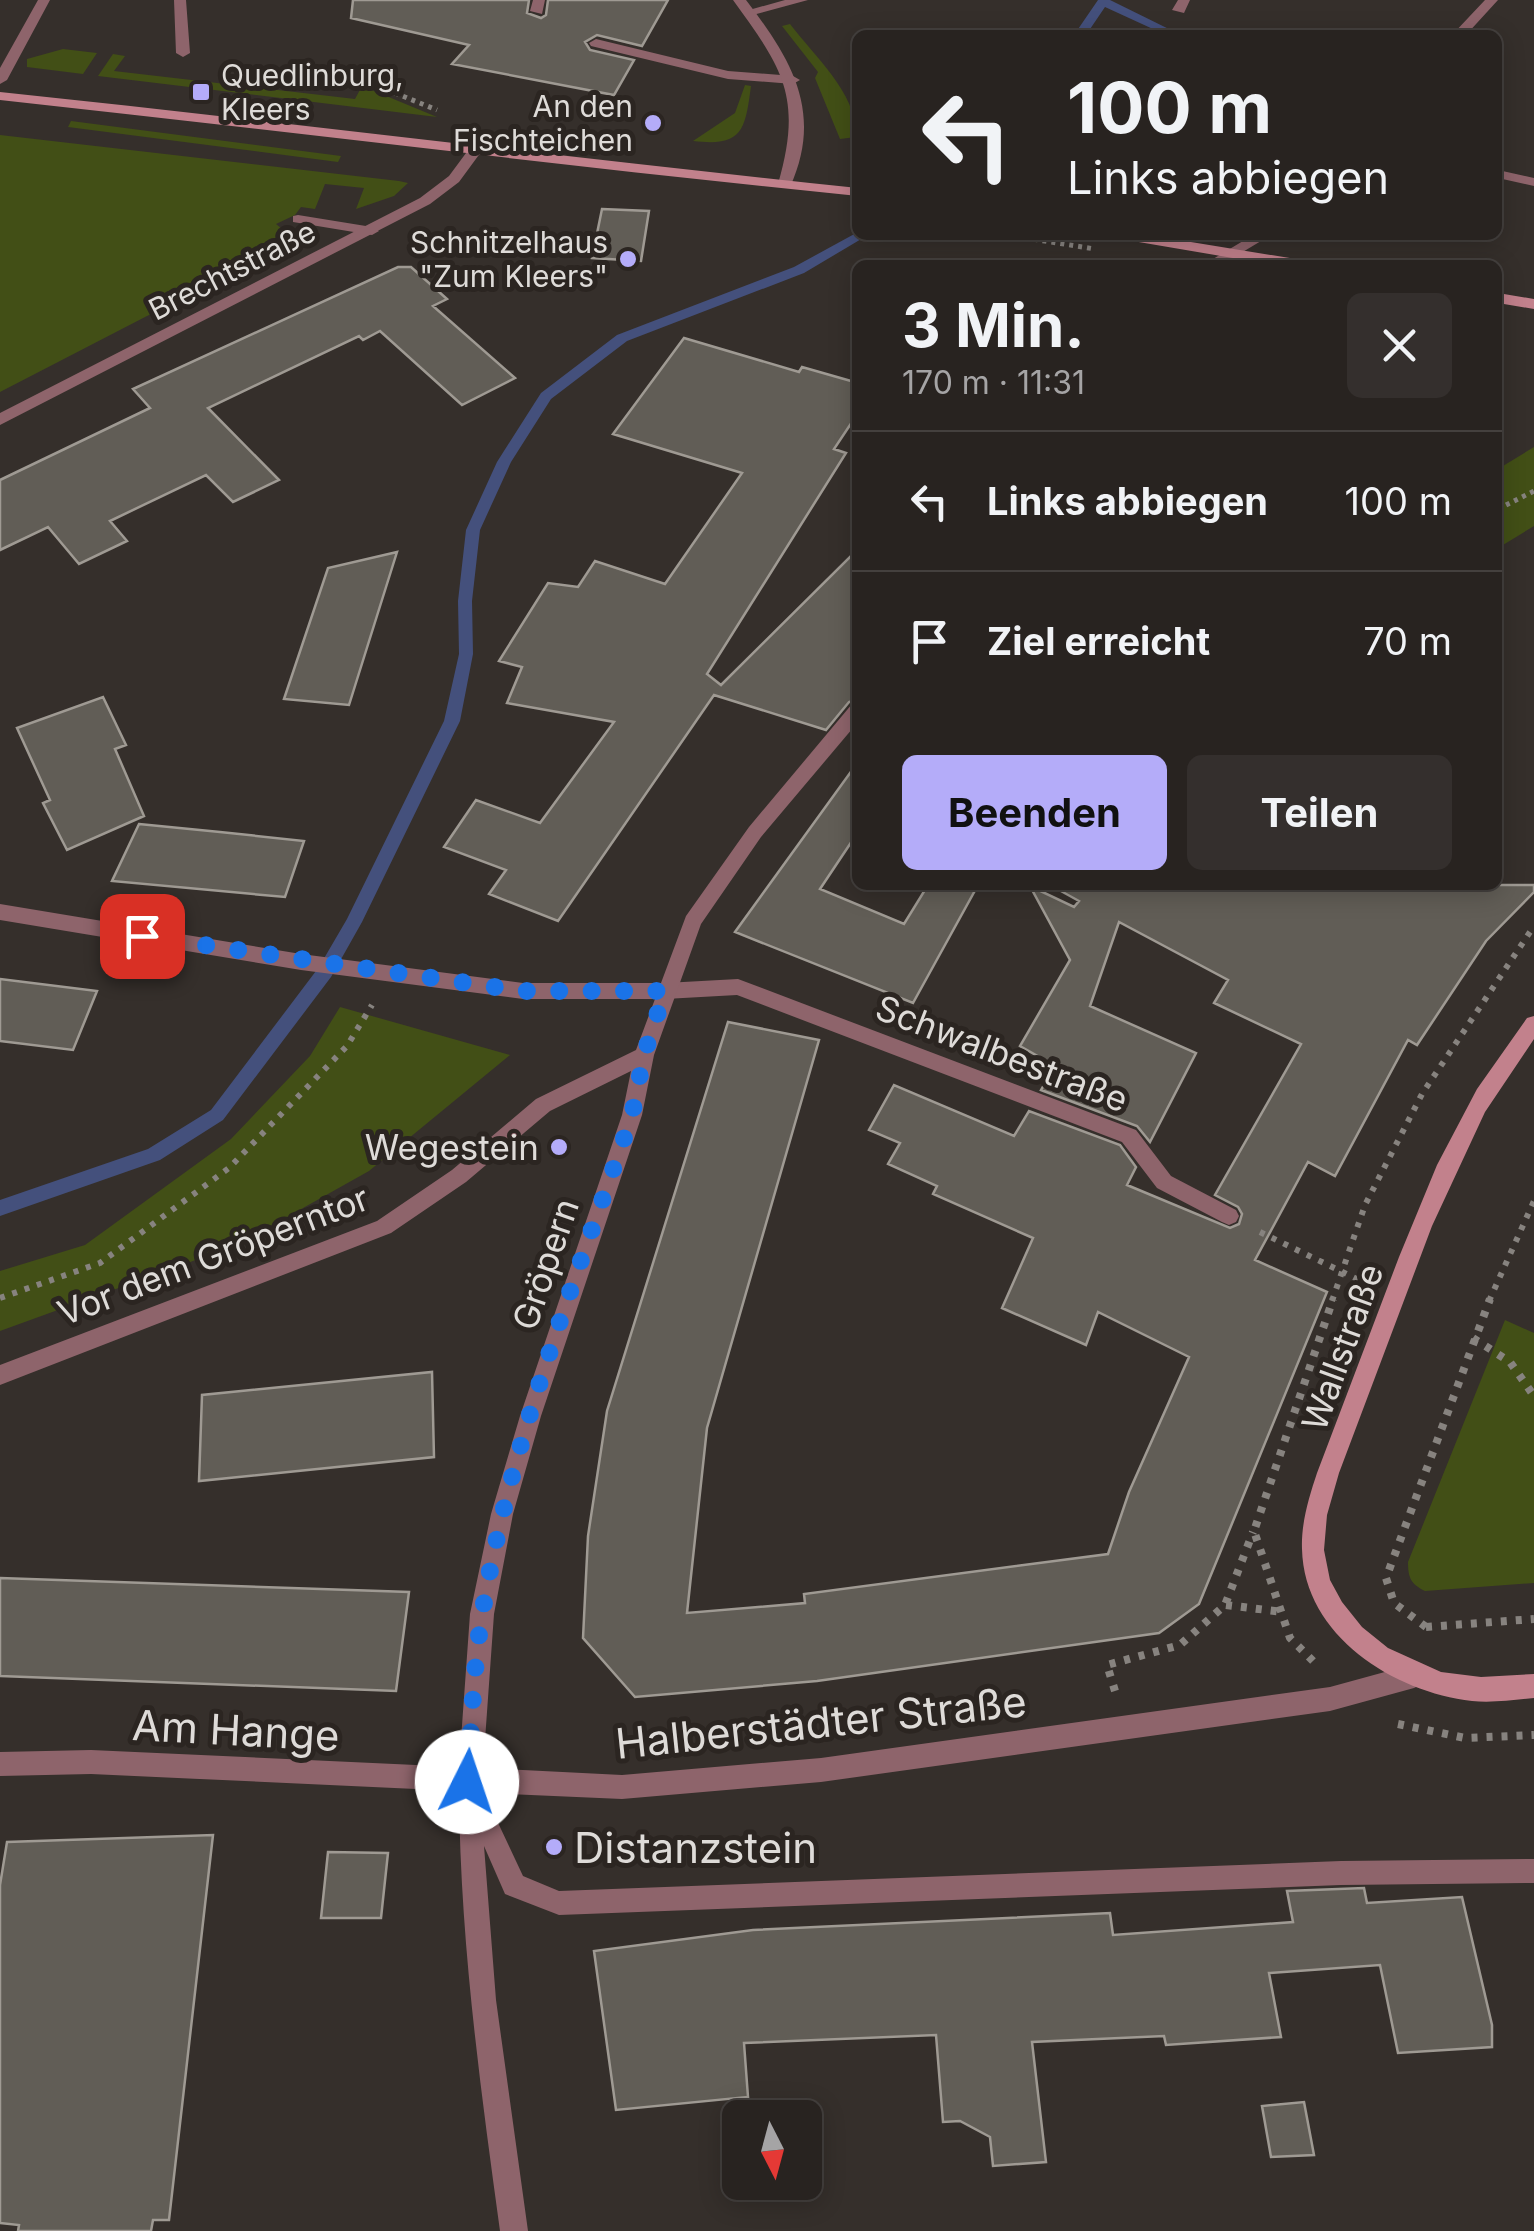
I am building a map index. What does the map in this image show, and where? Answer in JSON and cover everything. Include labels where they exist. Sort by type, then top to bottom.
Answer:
[{"type":"main road","points":[[0,96],[852,192]]},
{"type":"main road","points":[[1153,240],[1275,260]]},
{"type":"main road","points":[[1502,299],[1534,304]]},
{"type":"main road","name":"Wallstraße","points":[[1414,1676],[1365,1647],[1341,1622],[1324,1593],[1314,1548],[1316,1515],[1421,1225],[1472,1118],[1534,1024]]},
{"type":"main road","name":"Halberstädter Straße","points":[[1414,1676],[1475,1689],[1534,1686]]},
{"type":"street","points":[[0,80],[44,0]]},
{"type":"street","points":[[180,0],[183,53]]},
{"type":"street","points":[[739,0],[793,80],[800,118],[785,184]]},
{"type":"street","points":[[1463,30],[1492,0]]},
{"type":"street","points":[[754,18],[803,6]]},
{"type":"street","points":[[596,42],[728,74],[793,80]]},
{"type":"street","name":"Brechtstraße","points":[[0,420],[372,231],[444,188],[465,168],[474,152]]},
{"type":"street","points":[[1502,175],[1534,182]]},
{"type":"street","points":[[298,220],[372,231]]},
{"type":"street","points":[[1218,260],[1254,240]]},
{"type":"street","name":"Gröpern","points":[[514,2231],[472,1917],[467,1782],[482,1610],[498,1534],[526,1430],[632,1115],[644,1055],[693,922],[755,832],[852,716]]},
{"type":"street","name":"Schwalbestraße","points":[[0,912],[301,962],[523,991],[738,987],[1129,1136],[1164,1182],[1229,1216]]},
{"type":"street","name":"Vor dem Gröperntor","points":[[0,1375],[384,1227],[459,1176],[544,1106],[644,1055]]},
{"type":"street","name":"Halberstädter Straße","points":[[467,1782],[622,1788],[821,1770],[1349,1696],[1414,1676]]},
{"type":"street","name":"Am Hange","points":[[0,1764],[91,1762],[467,1782]]},
{"type":"street","points":[[467,1782],[514,1885],[559,1904],[1342,1873],[1534,1871]]},
{"type":"path","points":[[1502,507],[1534,491]]},
{"type":"path","points":[[0,1298],[100,1263],[230,1168],[347,1046],[381,973]]},
{"type":"path","points":[[1534,1201],[1473,1338],[1386,1578],[1394,1603],[1426,1627],[1534,1618]]},
{"type":"path","points":[[1229,1216],[1340,1272],[1395,1294]]},
{"type":"path","points":[[1473,1338],[1510,1362],[1534,1396]]},
{"type":"path","points":[[1127,1726],[1107,1664],[1180,1645],[1225,1604],[1254,1531]]},
{"type":"path","points":[[1414,1676],[1426,1627]]},
{"type":"path","points":[[1349,1696],[1376,1716],[1438,1738],[1467,1741],[1534,1735]]},
{"type":"green space","points":[[790,24],[843,91],[852,112],[852,138],[840,139],[815,78],[818,72],[782,26]]},
{"type":"green space","points":[[63,49],[97,53],[83,74],[27,67],[27,59]]},
{"type":"green space","points":[[113,54],[125,56],[114,71],[355,99],[362,86],[437,117],[98,76]]},
{"type":"green space","points":[[745,85],[751,86],[738,132],[722,141],[693,141],[735,113]]},
{"type":"green space","points":[[71,121],[341,156],[338,162],[68,127]]},
{"type":"green space","points":[[0,135],[408,183],[394,196],[356,209],[364,188],[325,184],[315,209],[301,207],[295,215],[276,224],[302,245],[147,316],[0,392]]},
{"type":"green space","points":[[1534,447],[1534,526],[1502,546],[1502,467]]},
{"type":"green space","points":[[340,1007],[510,1055],[369,1171],[237,1245],[0,1331],[0,1271],[85,1245],[231,1139],[310,1056]]},
{"type":"green space","points":[[1505,1320],[1534,1333],[1534,1583],[1425,1591],[1411,1580],[1408,1562]]},
{"type":"building","points":[[353,0],[529,0],[527,13],[541,18],[546,15],[548,0],[668,0],[642,46],[597,35],[585,42],[590,50],[634,60],[614,95],[452,64],[469,45],[351,18]]},
{"type":"building","points":[[602,209],[649,211],[641,261],[592,258]]},
{"type":"building","points":[[398,267],[411,267],[447,299],[433,306],[515,378],[462,405],[380,331],[363,340],[359,336],[208,408],[279,480],[233,502],[206,475],[110,521],[127,541],[79,564],[48,527],[0,550],[0,480],[150,408],[133,389]]},
{"type":"building","points":[[684,338],[799,372],[802,367],[852,381],[852,422],[834,449],[846,453],[707,674],[721,685],[852,555],[852,701],[826,730],[714,695],[558,921],[489,894],[506,870],[444,847],[476,800],[540,823],[614,722],[507,703],[522,667],[499,661],[548,583],[578,587],[595,561],[665,584],[742,473],[613,434]]},
{"type":"building","points":[[397,552],[349,705],[284,699],[328,568]]},
{"type":"building","points":[[103,697],[126,745],[115,749],[144,816],[67,850],[43,803],[50,800],[17,728]]},
{"type":"building","points":[[852,770],[852,841],[820,889],[904,924],[925,890],[975,890],[913,1003],[735,932]]},
{"type":"building","points":[[139,824],[304,841],[285,897],[112,881]]},
{"type":"building","points":[[1502,885],[1534,885],[1534,892],[1486,941],[1417,1045],[1408,1040],[1335,1176],[1308,1162],[1255,1260],[1327,1292],[1199,1604],[1159,1633],[817,1681],[635,1697],[583,1638],[588,1536],[607,1411],[728,1022],[819,1040],[707,1428],[687,1613],[805,1603],[804,1594],[1108,1554],[1129,1492],[1189,1357],[1098,1312],[1086,1345],[1002,1308],[1033,1238],[933,1194],[937,1186],[888,1164],[900,1143],[869,1130],[894,1085],[1014,1136],[1029,1111],[1120,1145],[1136,1167],[1127,1185],[1230,1228],[1239,1224],[1242,1214],[1238,1207],[1215,1195],[1301,1044],[1214,1003],[1228,980],[1119,922],[1090,1006],[1196,1053],[1150,1142],[1137,1126],[1041,1090],[1055,1066],[1020,1046],[1070,960],[1032,890],[1074,907],[1079,901],[1059,890],[1502,890]]},
{"type":"building","points":[[0,979],[97,991],[73,1050],[0,1041]]},
{"type":"building","points":[[432,1372],[434,1457],[199,1481],[202,1395]]},
{"type":"building","points":[[0,1578],[409,1592],[396,1691],[0,1676]]},
{"type":"building","points":[[213,1835],[169,2220],[153,2220],[151,2231],[18,2231],[19,2225],[0,2223],[0,1885],[7,1842]]},
{"type":"building","points":[[328,1852],[388,1853],[381,1918],[321,1918]]},
{"type":"building","points":[[1364,1888],[1367,1903],[1462,1897],[1492,2025],[1492,2047],[1398,2053],[1380,1965],[1269,1973],[1281,2037],[1166,2045],[1164,2036],[1032,2042],[1046,2162],[993,2166],[990,2137],[960,2121],[943,2122],[936,2035],[744,2043],[748,2097],[616,2110],[594,1951],[753,1930],[1110,1913],[1113,1935],[1293,1922],[1287,1891]]},
{"type":"building","points":[[1304,2102],[1314,2155],[1271,2157],[1262,2106]]},
{"type":"waterway","points":[[1083,30],[1104,0]]},
{"type":"waterway","points":[[1104,2],[1164,30]]},
{"type":"waterway","points":[[0,1208],[154,1155],[217,1115],[325,972],[354,922],[452,721],[466,654],[465,601],[473,530],[504,462],[546,396],[622,338],[799,270],[853,240]]},
{"type":"place","name":"Quedlinburg, Kleers","points":[[201,92]]},
{"type":"place","name":"An den Fischteichen","points":[[653,123]]},
{"type":"place","name":"Schnitzelhaus \"Zum Kleers\"","points":[[628,259]]},
{"type":"place","name":"Wegestein","points":[[559,1147]]},
{"type":"place","name":"Distanzstein","points":[[554,1847]]},
{"type":"route","points":[[142,936],[523,991],[665,991],[644,1055],[632,1115],[515,1466],[482,1610],[467,1782]]}]
